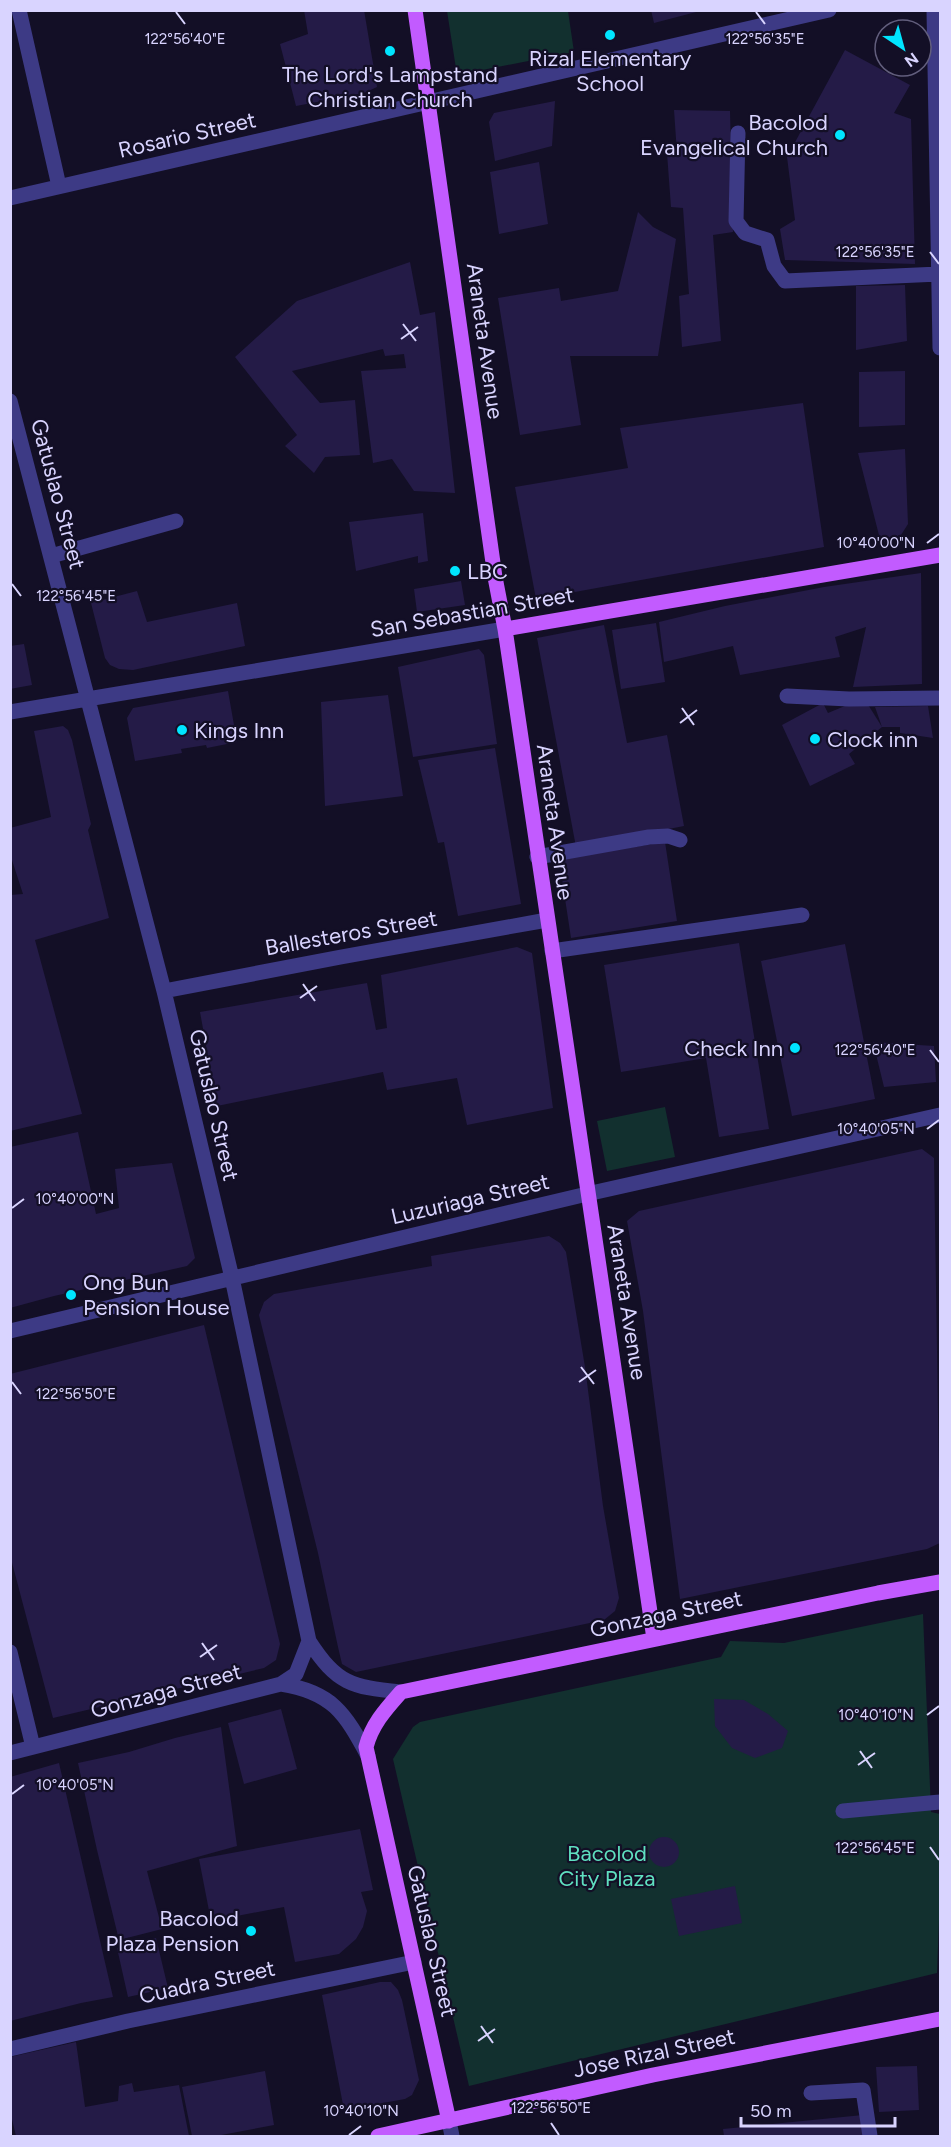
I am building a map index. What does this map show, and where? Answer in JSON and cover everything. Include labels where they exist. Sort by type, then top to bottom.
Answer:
[{"type":"main road","name":"Araneta Avenue","points":[[415,10],[495,577],[505,629],[654,1640]]},
{"type":"main road","name":"San Sebastian Street","points":[[505,629],[940,555]]},
{"type":"main road","name":"Gonzaga Street","points":[[401,1692],[940,1582]]},
{"type":"main road","name":"Gatuslao Street","points":[[401,1692],[379,1717],[366,1747],[449,2121]]},
{"type":"main road","name":"Jose Rizal Street","points":[[378,2136],[653,2075],[940,2019]]},
{"type":"street","points":[[19,10],[59,186]]},
{"type":"street","name":"Rosario Street","points":[[10,198],[429,104],[829,10]]},
{"type":"street","points":[[934,10],[940,348]]},
{"type":"street","points":[[738,133],[736,221],[745,233],[767,240],[774,266],[785,281],[939,274]]},
{"type":"street","name":"Gatuslao Street","points":[[10,401],[164,991],[232,1278],[309,1641],[328,1668],[344,1680],[370,1689],[401,1692]]},
{"type":"street","points":[[51,556],[176,521]]},
{"type":"street","name":"San Sebastian Street","points":[[10,712],[505,629]]},
{"type":"street","points":[[787,696],[849,699],[940,698]]},
{"type":"street","points":[[537,857],[649,837],[668,837],[680,840]]},
{"type":"street","points":[[552,951],[802,915]]},
{"type":"street","name":"Ballesteros Street","points":[[164,991],[547,920]]},
{"type":"street","name":"Luzuriaga Street","points":[[10,1331],[587,1194],[940,1115]]},
{"type":"street","points":[[281,1684],[296,1674],[309,1641]]},
{"type":"street","points":[[10,1653],[33,1747]]},
{"type":"street","name":"Gatuslao Street","points":[[281,1684],[306,1689],[330,1701],[348,1721],[368,1756]]},
{"type":"street","name":"Gonzaga Street","points":[[10,1753],[61,1742],[281,1684]]},
{"type":"street","points":[[843,1811],[940,1802]]},
{"type":"street","name":"Cuadra Street","points":[[10,2049],[128,2021],[414,1962]]},
{"type":"street","points":[[811,2093],[863,2090],[870,2136]]},
{"type":"street","name":"Gatuslao Street","points":[[449,2121],[452,2136]]},
{"type":"green space","points":[[447,11],[568,11],[574,52],[457,75]]},
{"type":"green space","points":[[665,1107],[675,1157],[607,1171],[597,1121]]},
{"type":"green space","name":"Bacolod City Plaza","points":[[923,1614],[931,1812],[940,1814],[937,1973],[469,2086],[393,1759],[413,1727],[420,1722],[721,1657],[730,1641],[784,1643]]},
{"type":"building","points":[[304,10],[364,10],[377,87],[364,93],[296,106],[280,44],[308,34]]},
{"type":"building","points":[[651,10],[700,10],[700,11],[654,23]]},
{"type":"building","points":[[845,50],[873,65],[873,78],[897,78],[910,85],[894,113],[911,119],[915,264],[785,260],[780,229],[795,220],[787,157]]},
{"type":"building","points":[[555,101],[552,146],[495,161],[489,122],[494,113]]},
{"type":"building","points":[[674,110],[730,111],[733,232],[713,235],[721,341],[682,347],[679,296],[689,294],[683,208],[671,207],[667,153],[677,153]]},
{"type":"building","points":[[539,162],[548,224],[499,234],[490,172]]},
{"type":"building","points":[[638,212],[653,227],[676,239],[658,356],[570,356],[581,425],[520,435],[498,298],[559,288],[561,301],[618,291]]},
{"type":"building","points":[[410,262],[420,315],[435,312],[455,493],[414,491],[392,459],[373,463],[361,371],[406,368],[404,354],[385,356],[383,349],[292,371],[320,403],[355,400],[360,455],[325,457],[314,473],[285,446],[297,435],[235,357],[297,301]]},
{"type":"building","points":[[905,285],[907,341],[856,350],[856,286]]},
{"type":"building","points":[[905,371],[905,425],[859,427],[859,372]]},
{"type":"building","points":[[803,403],[824,547],[536,599],[515,487],[628,468],[620,428]]},
{"type":"building","points":[[905,449],[908,524],[901,535],[881,543],[858,453]]},
{"type":"building","points":[[423,513],[428,561],[418,563],[418,556],[356,571],[349,522]]},
{"type":"building","points":[[921,573],[922,684],[853,687],[866,627],[835,637],[840,657],[740,675],[733,646],[664,662],[659,622],[725,606],[824,587]]},
{"type":"building","points":[[461,581],[465,605],[417,612],[414,589]]},
{"type":"building","points":[[137,591],[147,622],[237,603],[245,646],[133,670],[119,669],[110,665],[105,658],[91,603]]},
{"type":"building","points":[[656,623],[665,682],[621,689],[612,630]]},
{"type":"building","points":[[604,625],[627,743],[667,735],[684,826],[576,847],[537,638]]},
{"type":"building","points":[[24,644],[32,685],[10,689],[10,646]]},
{"type":"building","points":[[479,649],[484,655],[497,744],[413,757],[398,667]]},
{"type":"building","name":"Kings Inn","points":[[228,691],[237,742],[207,748],[206,745],[181,749],[182,753],[135,761],[127,718],[133,708]]},
{"type":"building","points":[[388,695],[403,796],[325,806],[321,702]]},
{"type":"building","name":"Clock inn","points":[[823,703],[828,713],[852,703],[867,703],[882,727],[849,754],[855,764],[810,786],[782,725]]},
{"type":"building","points":[[928,706],[933,738],[900,733],[900,727],[882,727],[875,707]]},
{"type":"building","points":[[63,726],[68,730],[72,740],[91,824],[88,830],[109,918],[35,940],[82,1114],[10,1131],[10,895],[23,894],[10,854],[10,828],[51,817],[34,731]]},
{"type":"building","points":[[495,748],[521,904],[458,916],[444,842],[438,843],[418,760]]},
{"type":"building","points":[[665,842],[677,921],[571,938],[559,859]]},
{"type":"building","points":[[739,943],[769,1129],[719,1137],[706,1058],[621,1072],[604,965]]},
{"type":"building","points":[[845,944],[875,1099],[792,1116],[761,961]]},
{"type":"building","points":[[517,947],[532,953],[553,1108],[467,1125],[457,1078],[387,1090],[383,1072],[217,1106],[200,1012],[367,983],[376,1030],[387,1028],[381,975]]},
{"type":"building","points":[[873,1042],[934,1046],[936,1082],[884,1087]]},
{"type":"building","points":[[78,1132],[96,1214],[119,1208],[115,1169],[172,1163],[195,1258],[187,1266],[10,1308],[10,1147]]},
{"type":"building","points":[[922,1149],[934,1158],[940,1543],[927,1549],[680,1599],[643,1311],[627,1221],[639,1211]]},
{"type":"building","points":[[549,1236],[560,1243],[566,1252],[585,1367],[603,1506],[619,1598],[615,1611],[604,1620],[356,1672],[342,1664],[318,1553],[259,1315],[264,1302],[274,1294],[432,1266],[431,1256]]},
{"type":"building","points":[[204,1325],[280,1644],[276,1660],[264,1668],[53,1718],[10,1555],[10,1374]]},
{"type":"building","points":[[714,1699],[744,1700],[768,1714],[788,1731],[782,1748],[755,1758],[732,1748],[715,1726]]},
{"type":"building","points":[[281,1709],[297,1769],[244,1784],[228,1723]]},
{"type":"building","points":[[221,1727],[237,1846],[147,1871],[162,1929],[119,1940],[78,1763]]},
{"type":"building","points":[[59,1763],[113,1997],[10,2021],[10,1777]]},
{"type":"building","points":[[360,1829],[373,1890],[361,1892],[367,1911],[363,1927],[356,1939],[339,1954],[295,1962],[284,1907],[211,1921],[199,1859]]},
{"type":"building","points":[[664,1837],[675,1841],[679,1852],[675,1863],[664,1867],[653,1863],[649,1852],[653,1841]]},
{"type":"building","points":[[735,1886],[742,1923],[679,1936],[671,1899]]},
{"type":"building","points":[[156,1938],[168,1988],[128,1997],[117,1948]]},
{"type":"building","points":[[380,1982],[391,1982],[398,1990],[402,2000],[419,2080],[412,2095],[405,2099],[344,2110],[322,1995]]},
{"type":"building","points":[[76,2042],[85,2107],[118,2101],[119,2086],[132,2083],[134,2092],[179,2085],[189,2136],[16,2136],[10,2111],[10,2057]]},
{"type":"building","points":[[917,2066],[919,2110],[879,2112],[876,2067]]},
{"type":"building","points":[[265,2071],[274,2125],[216,2136],[192,2136],[182,2087]]},
{"type":"building","points":[[863,2115],[865,2136],[724,2136],[723,2129]]},
{"type":"place","name":"Rizal Elementary School","points":[[610,35]]},
{"type":"place","name":"The Lord's Lampstand Christian Church","points":[[390,51]]},
{"type":"place","name":"Bacolod Evangelical Church","points":[[840,135]]},
{"type":"place","name":"LBC","points":[[455,571]]},
{"type":"place","name":"Kings Inn","points":[[182,730]]},
{"type":"place","name":"Clock inn","points":[[815,739]]},
{"type":"place","name":"Check Inn","points":[[795,1048]]},
{"type":"place","name":"Ong Bun Pension House","points":[[71,1295]]},
{"type":"place","name":"Bacolod Plaza Pension","points":[[251,1931]]}]
